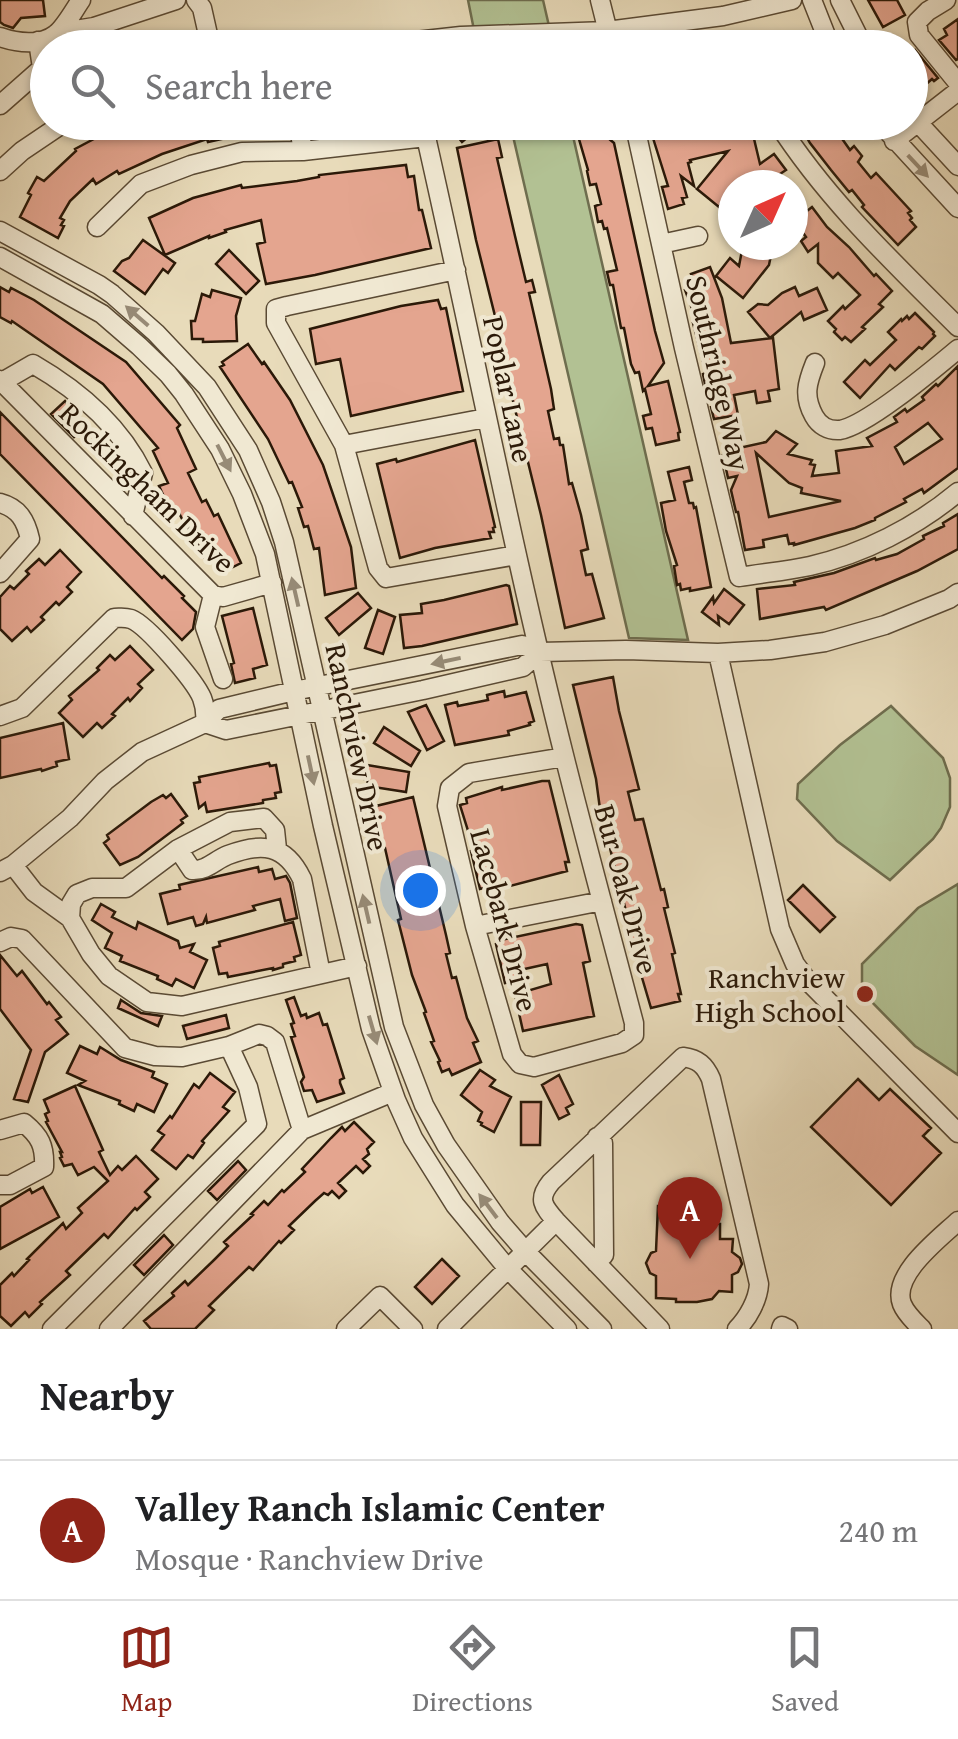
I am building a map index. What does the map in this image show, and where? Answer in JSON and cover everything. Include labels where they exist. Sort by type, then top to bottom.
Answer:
[{"type":"street","points":[[66,30],[81,0]]},
{"type":"street","points":[[85,30],[176,0]]},
{"type":"street","points":[[196,0],[207,30]]},
{"type":"street","points":[[600,0],[607,30]]},
{"type":"street","points":[[642,30],[721,8],[792,0]]},
{"type":"street","points":[[812,0],[824,30]]},
{"type":"street","points":[[840,0],[855,30]]},
{"type":"street","points":[[919,30],[923,15],[946,0]]},
{"type":"street","points":[[0,37],[30,41]]},
{"type":"street","points":[[928,46],[958,83]]},
{"type":"street","points":[[0,105],[30,79]]},
{"type":"street","points":[[928,109],[958,91]]},
{"type":"street","points":[[928,133],[958,166]]},
{"type":"street","points":[[0,171],[38,140]]},
{"type":"street","points":[[97,227],[141,184],[242,152],[303,151],[301,140]]},
{"type":"street","name":"Poplar Lane","points":[[303,151],[400,140]]},
{"type":"street","name":"Poplar Lane","points":[[427,140],[540,652]]},
{"type":"street","name":"Southridge Way","points":[[643,140],[661,244],[740,577],[811,566],[868,547],[910,526],[958,492]]},
{"type":"street","points":[[788,140],[853,222],[958,326]]},
{"type":"street","points":[[894,141],[958,208]]},
{"type":"street","name":"Ranchview Drive","points":[[0,231],[99,284],[156,332],[207,387],[248,450],[284,542],[394,1027],[424,1105],[471,1183],[526,1252],[602,1329]]},
{"type":"street","points":[[661,244],[698,236]]},
{"type":"street","name":"Ranchview Drive","points":[[0,257],[102,314],[168,374],[206,426],[242,494],[265,554],[357,966],[393,1092],[434,1174],[473,1228],[567,1329]]},
{"type":"street","points":[[456,270],[276,310],[276,324],[344,445],[378,568],[386,578],[517,555]]},
{"type":"street","points":[[814,363],[806,383],[806,401],[817,422],[829,430],[843,430],[916,384],[958,349]]},
{"type":"street","points":[[1,381],[33,364],[65,382],[103,417],[143,473],[133,516]]},
{"type":"street","name":"Rockingham Drive","points":[[1,381],[213,595],[223,597],[272,583]]},
{"type":"street","points":[[206,426],[225,412]]},
{"type":"street","points":[[344,445],[486,418]]},
{"type":"street","points":[[0,503],[25,519],[30,538],[0,573]]},
{"type":"street","points":[[357,966],[182,1006],[148,1002],[109,976],[70,918],[7,869],[142,752],[205,723],[218,709],[522,644],[540,652],[718,653],[825,642],[885,625],[958,592]]},
{"type":"street","points":[[213,595],[205,627],[223,679]]},
{"type":"street","points":[[0,716],[22,708],[114,618],[126,618],[135,620],[169,653],[201,696],[205,723]]},
{"type":"street","points":[[205,723],[226,730],[322,710],[523,666],[540,652]]},
{"type":"street","name":"Bur Oak Drive","points":[[520,1064],[534,1067],[622,1043],[634,1035],[540,652]]},
{"type":"street","points":[[718,653],[780,929],[795,964],[958,1133]]},
{"type":"street","name":"Lacebark Drive","points":[[520,1064],[512,1054],[475,926],[447,806],[450,788],[469,773],[564,757]]},
{"type":"street","points":[[70,918],[77,894],[92,888],[126,888],[178,850],[230,822],[264,818],[275,830],[276,849]]},
{"type":"street","points":[[178,850],[192,870],[201,870],[227,856],[257,848],[276,849],[296,867],[302,879],[321,974]]},
{"type":"street","points":[[475,926],[602,901]]},
{"type":"street","points":[[0,942],[12,937],[22,940],[125,1048],[155,1056],[182,1056],[229,1046],[259,1034],[267,1036],[275,1042],[302,1130]]},
{"type":"street","points":[[52,1329],[257,1124],[248,1087],[229,1046]]},
{"type":"street","points":[[660,1329],[544,1208],[544,1191],[683,1057],[694,1058],[706,1067],[711,1079],[759,1284],[746,1318],[737,1329]]},
{"type":"street","points":[[109,1329],[302,1130],[393,1092]]},
{"type":"street","points":[[0,1130],[24,1122],[45,1150],[44,1168],[10,1185],[0,1184]]},
{"type":"street","points":[[596,1262],[604,1255],[603,1143],[597,1137]]},
{"type":"street","points":[[447,1329],[556,1221]]},
{"type":"street","points":[[922,1329],[901,1302],[904,1278],[958,1221]]},
{"type":"street","points":[[346,1329],[380,1296],[413,1329]]},
{"type":"green space","points":[[468,0],[543,0],[549,26],[474,30]]},
{"type":"green space","points":[[514,140],[574,140],[688,640],[629,638]]},
{"type":"green space","points":[[891,706],[943,758],[950,778],[950,807],[933,839],[890,880],[837,841],[797,799],[798,784]]},
{"type":"green space","points":[[958,884],[958,1075],[915,1046],[862,992],[862,964],[918,908]]},
{"type":"building","points":[[0,0],[43,0],[45,16],[21,18],[13,28],[4,25],[0,22]]},
{"type":"building","points":[[868,0],[897,0],[905,15],[883,27]]},
{"type":"building","points":[[958,19],[956,60],[939,40],[947,35],[944,29]]},
{"type":"building","points":[[928,66],[938,78],[928,82]]},
{"type":"building","points":[[92,140],[204,140],[119,174],[117,171],[96,184],[93,179],[70,201],[60,218],[64,226],[58,238],[20,217],[37,177],[44,181],[75,149]]},
{"type":"building","points":[[498,140],[502,157],[497,158],[526,282],[532,280],[535,292],[529,293],[551,389],[554,409],[548,411],[554,439],[559,438],[563,445],[569,484],[572,483],[588,549],[581,551],[586,575],[592,574],[604,618],[565,628],[457,148]]},
{"type":"building","points":[[579,140],[614,143],[664,363],[648,386],[668,381],[679,440],[656,445],[652,428],[646,429],[643,416],[651,414],[621,328],[607,272],[617,270],[607,228],[604,229],[602,221],[598,222],[595,206],[601,204],[596,184],[590,185]]},
{"type":"building","points":[[654,140],[754,140],[760,164],[774,154],[786,170],[718,170],[718,206],[697,189],[728,151],[690,160],[694,186],[681,176],[687,197],[682,198],[684,204],[668,209],[662,187],[668,186]]},
{"type":"building","points":[[808,140],[843,140],[850,150],[854,146],[862,156],[858,162],[871,178],[876,173],[911,211],[910,220],[916,227],[898,245]]},
{"type":"building","points":[[406,165],[408,177],[414,176],[431,248],[315,275],[266,284],[257,244],[265,242],[261,220],[165,255],[149,218],[193,198],[241,185],[242,188]]},
{"type":"building","points":[[812,207],[892,291],[879,304],[883,307],[851,342],[845,337],[842,340],[828,321],[860,295],[838,273],[833,278],[818,263],[818,244],[808,252],[808,210]]},
{"type":"building","points":[[143,240],[175,263],[168,273],[163,269],[145,294],[114,271]]},
{"type":"building","points":[[229,250],[259,281],[246,294],[216,264]]},
{"type":"building","points":[[728,260],[739,266],[740,260],[770,260],[743,298],[716,276]]},
{"type":"building","points":[[710,267],[722,298],[731,343],[773,338],[779,389],[768,391],[770,401],[757,403],[755,391],[734,395],[738,415],[714,419],[710,382],[705,384],[706,373],[693,323],[697,322],[685,290],[696,285],[691,274]]},
{"type":"building","points":[[0,287],[34,300],[126,362],[180,425],[177,428],[196,469],[188,473],[202,502],[206,500],[214,516],[218,514],[241,563],[221,573],[211,553],[204,557],[190,527],[187,529],[179,513],[173,516],[159,486],[168,483],[153,451],[158,448],[103,384],[12,321],[0,317]]},
{"type":"building","points":[[795,287],[799,296],[817,288],[827,310],[804,320],[801,312],[770,338],[748,312],[758,304],[768,305]]},
{"type":"building","points":[[212,290],[241,298],[236,316],[237,341],[192,339],[191,321],[195,321],[202,294],[210,297]]},
{"type":"building","points":[[438,300],[441,309],[446,308],[463,391],[351,416],[340,359],[316,364],[310,329]]},
{"type":"building","points":[[915,313],[935,336],[895,370],[890,365],[860,398],[844,382],[865,360],[870,365],[896,340],[888,332],[901,319],[909,319]]},
{"type":"building","points":[[248,344],[290,400],[323,465],[351,547],[356,588],[325,595],[319,548],[314,549],[308,526],[304,527],[298,508],[302,507],[292,482],[289,483],[268,439],[220,367]]},
{"type":"building","points":[[958,366],[958,468],[924,493],[922,489],[904,499],[906,502],[855,528],[794,545],[789,544],[787,535],[763,540],[764,547],[745,550],[731,490],[737,476],[728,478],[723,455],[766,442],[776,431],[797,444],[788,454],[812,460],[812,476],[839,473],[836,451],[872,446],[867,438],[897,422],[894,417],[905,409],[907,412]],"holes":[[[928,423],[942,439],[904,464],[895,447]],[[756,453],[789,483],[802,488],[801,493],[841,501],[769,517]]]},
{"type":"building","points":[[65,401],[84,428],[74,437],[51,414]]},
{"type":"building","points":[[0,412],[184,596],[196,612],[193,629],[182,640],[0,454]]},
{"type":"building","points":[[475,440],[495,527],[494,532],[489,532],[491,538],[400,558],[377,464]]},
{"type":"building","points":[[689,467],[692,480],[684,482],[689,503],[696,507],[711,587],[690,591],[677,585],[677,565],[661,503],[675,500],[668,472]]},
{"type":"building","points":[[958,514],[958,549],[917,571],[826,610],[824,607],[760,619],[757,589],[795,585],[794,582],[897,554]]},
{"type":"building","points":[[60,550],[81,572],[67,587],[72,592],[59,605],[56,602],[31,632],[27,627],[12,641],[0,629],[0,597],[10,586],[14,589],[39,559],[45,565]]},
{"type":"building","points":[[506,585],[517,624],[404,648],[400,615],[422,613],[421,604]]},
{"type":"building","points":[[724,589],[744,605],[729,624],[718,616],[719,625],[702,612]]},
{"type":"building","points":[[358,593],[371,608],[339,635],[326,618]]},
{"type":"building","points":[[253,608],[267,665],[253,669],[255,678],[235,683],[222,616]]},
{"type":"building","points":[[378,610],[395,617],[383,654],[365,648]]},
{"type":"building","points":[[130,646],[153,670],[138,684],[142,688],[130,701],[128,698],[112,714],[115,716],[102,728],[97,723],[83,737],[59,713],[72,700],[69,696],[110,655],[115,660]]},
{"type":"building","points":[[613,677],[639,789],[628,792],[635,820],[643,819],[661,890],[664,889],[668,907],[664,908],[681,994],[680,1001],[651,1008],[627,927],[573,685]]},
{"type":"building","points":[[504,691],[505,697],[526,692],[534,721],[508,731],[509,735],[455,745],[445,705],[488,700],[487,695]]},
{"type":"building","points":[[426,705],[444,741],[427,750],[408,712]]},
{"type":"building","points":[[63,723],[69,759],[42,771],[0,778],[0,738]]},
{"type":"building","points":[[384,727],[420,751],[411,766],[374,743]]},
{"type":"building","points":[[269,763],[276,765],[281,792],[275,793],[276,798],[207,812],[205,803],[199,808],[194,783],[200,782],[199,777]]},
{"type":"building","points":[[367,765],[409,772],[406,792],[367,786]]},
{"type":"building","points":[[549,781],[569,862],[565,862],[567,871],[506,887],[505,882],[480,889],[471,851],[474,850],[460,805],[467,803],[466,798],[502,787]]},
{"type":"building","points":[[171,794],[187,816],[181,820],[183,823],[138,857],[120,865],[104,843],[109,839],[107,835],[151,802]]},
{"type":"building","points":[[413,797],[450,953],[446,954],[452,978],[456,977],[478,1041],[473,1043],[481,1062],[452,1075],[449,1069],[442,1072],[431,1042],[434,1041],[412,975],[385,848],[372,807]]},
{"type":"building","points":[[258,867],[259,872],[272,869],[275,879],[286,876],[297,918],[285,921],[280,899],[207,923],[206,917],[203,924],[196,926],[193,917],[168,924],[160,894],[180,889],[179,885]]},
{"type":"building","points":[[803,885],[835,917],[820,932],[788,900]]},
{"type":"building","points":[[101,904],[115,912],[112,917],[136,929],[138,922],[178,941],[180,948],[194,944],[190,952],[207,960],[194,988],[176,979],[172,986],[120,961],[122,956],[105,948],[112,933],[92,920]]},
{"type":"building","points":[[293,922],[301,955],[294,957],[295,961],[273,970],[228,977],[227,973],[219,974],[213,948],[220,946],[219,942]]},
{"type":"building","points":[[582,925],[590,961],[583,963],[594,1016],[523,1031],[512,982],[505,983],[496,944]],"holes":[[[547,964],[551,984],[524,992],[520,970]]]},
{"type":"building","points":[[0,955],[17,976],[22,971],[49,1002],[61,1017],[56,1020],[68,1034],[45,1052],[28,1102],[14,1099],[31,1050],[0,1009]]},
{"type":"building","points":[[294,997],[301,1016],[319,1013],[323,1025],[327,1024],[344,1078],[340,1083],[344,1093],[317,1102],[312,1090],[304,1091],[304,1077],[291,1037],[295,1036],[291,1024],[294,1023],[286,1000]]},
{"type":"building","points":[[121,1000],[141,1013],[162,1016],[158,1026],[118,1008]]},
{"type":"building","points":[[226,1015],[229,1028],[187,1039],[183,1026]]},
{"type":"building","points":[[80,1046],[97,1054],[100,1047],[154,1072],[152,1077],[167,1084],[154,1112],[137,1104],[134,1111],[119,1104],[120,1101],[78,1085],[85,1081],[67,1073]]},
{"type":"building","points":[[480,1070],[495,1080],[490,1086],[511,1097],[494,1132],[481,1125],[478,1121],[482,1112],[461,1095]]},
{"type":"building","points":[[210,1073],[235,1092],[223,1107],[229,1111],[202,1141],[193,1158],[188,1155],[176,1169],[152,1150],[164,1135],[158,1131],[172,1118],[194,1084],[199,1088]]},
{"type":"building","points":[[559,1075],[573,1104],[566,1108],[569,1114],[559,1119],[542,1085]]},
{"type":"building","points":[[858,1079],[879,1100],[890,1089],[931,1128],[923,1136],[941,1153],[891,1205],[811,1127]]},
{"type":"building","points":[[75,1086],[110,1175],[118,1166],[122,1170],[136,1156],[158,1179],[145,1192],[150,1197],[137,1210],[108,1238],[104,1234],[66,1271],[70,1275],[29,1317],[25,1312],[11,1326],[0,1316],[0,1285],[12,1273],[14,1276],[63,1223],[66,1229],[82,1213],[78,1208],[108,1181],[94,1167],[78,1175],[72,1164],[64,1166],[62,1152],[46,1122],[45,1114],[49,1112],[44,1100]]},
{"type":"building","points":[[521,1102],[541,1102],[540,1145],[521,1145]]},
{"type":"building","points":[[354,1122],[374,1142],[363,1159],[370,1166],[363,1173],[356,1166],[338,1183],[346,1191],[339,1198],[332,1191],[324,1193],[315,1201],[289,1226],[294,1230],[281,1243],[253,1270],[249,1267],[209,1306],[214,1310],[195,1329],[151,1329],[144,1321],[228,1246],[224,1242],[264,1201],[268,1205],[305,1172],[302,1169],[342,1127],[345,1131]]},
{"type":"building","points":[[238,1161],[246,1170],[217,1200],[208,1191]]},
{"type":"building","points":[[43,1187],[59,1217],[0,1249],[0,1207],[30,1189],[32,1193]]},
{"type":"building","points":[[658,1206],[679,1206],[679,1221],[720,1224],[720,1239],[733,1239],[732,1252],[742,1264],[732,1275],[732,1292],[719,1291],[712,1299],[697,1302],[656,1298],[656,1276],[646,1263],[656,1251]]},
{"type":"building","points":[[164,1235],[173,1245],[144,1275],[134,1265]]},
{"type":"building","points":[[442,1259],[459,1276],[432,1304],[415,1287]]},
{"type":"place","name":"Ranchview High School","points":[[865,994]]},
{"type":"place","name":"Valley Ranch Islamic Center","points":[[690,1259]]}]
